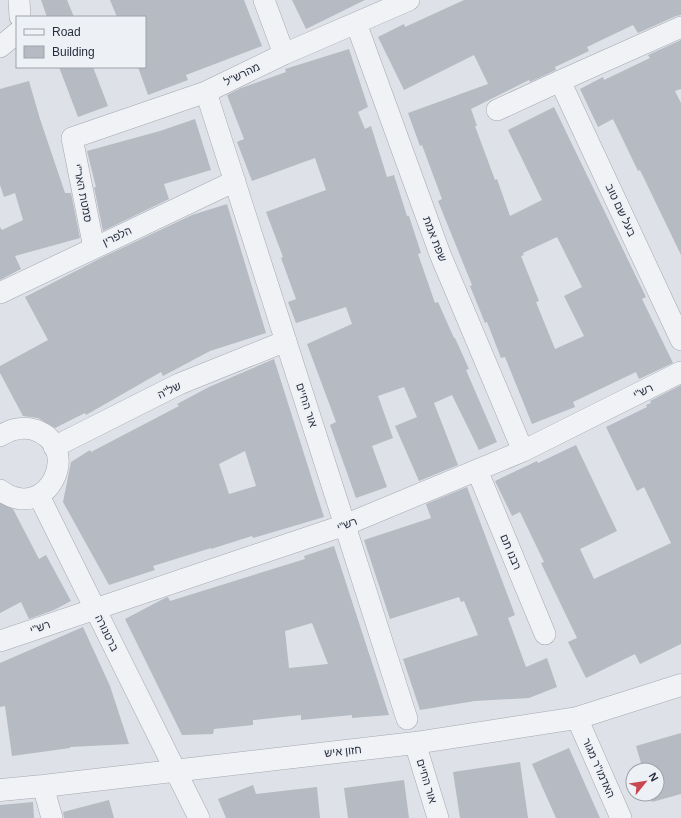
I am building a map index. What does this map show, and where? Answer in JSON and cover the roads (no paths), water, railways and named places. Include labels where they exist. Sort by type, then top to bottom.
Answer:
[{"type":"street","points":[[19,0],[20,16]]},
{"type":"street","points":[[264,0],[284,54]]},
{"type":"street","name":"מהרש\"ל","points":[[72,138],[206,92],[284,54],[409,0]]},
{"type":"street","name":"שפת אמת","points":[[356,23],[440,254],[523,451]]},
{"type":"street","points":[[497,110],[681,27]]},
{"type":"street","points":[[0,47],[16,34]]},
{"type":"street","name":"בעל שם טוב","points":[[560,81],[681,340]]},
{"type":"street","name":"אור החיים","points":[[206,92],[407,719]]},
{"type":"street","name":"סמטת האר\"י","points":[[72,138],[94,248]]},
{"type":"street","name":"הלפרין","points":[[0,293],[235,181]]},
{"type":"street","name":"של\"ה","points":[[54,447],[179,384],[286,341]]},
{"type":"street","name":"רש\"י","points":[[0,641],[345,525],[523,451],[681,372]]},
{"type":"street","points":[[0,490],[17,499],[28,499],[38,496],[48,489],[54,480],[58,469],[58,458],[54,447],[48,438],[29,428],[3,428]]},
{"type":"street","name":"רבנו תם","points":[[477,470],[545,634]]},
{"type":"street","name":"ברטנורה","points":[[38,496],[175,770]]},
{"type":"street","name":"חזון איש","points":[[0,790],[415,743],[577,718],[681,685]]},
{"type":"street","name":"האדמו\"ר מגור","points":[[577,718],[621,818]]},
{"type":"street","name":"אור החיים","points":[[415,743],[438,818]]},
{"type":"street","points":[[175,770],[199,818]]},
{"type":"street","points":[[43,786],[52,818]]}]
